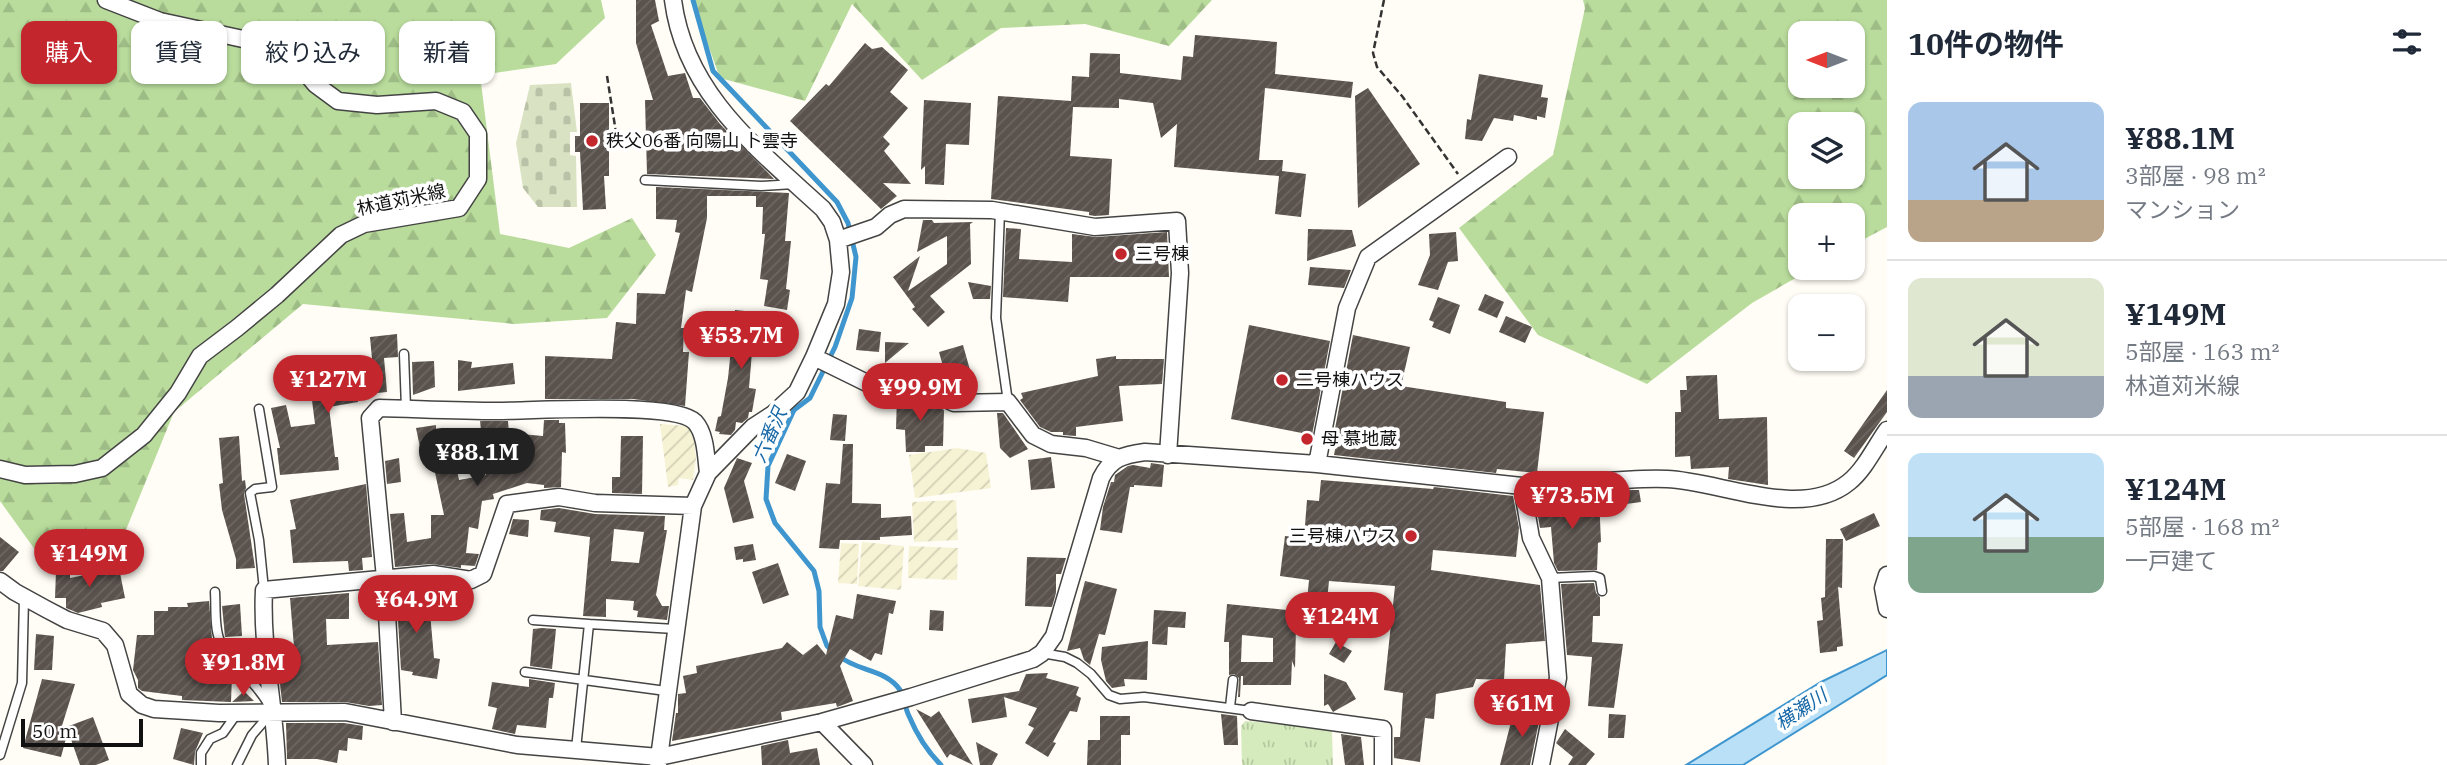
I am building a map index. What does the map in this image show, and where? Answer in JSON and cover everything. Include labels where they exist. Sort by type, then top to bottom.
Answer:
[{"type":"street","name":"林道苅米線","points":[[0,469],[25,475],[75,474],[102,468],[144,435],[178,393],[200,356],[257,312],[341,235],[364,224],[459,208],[478,179],[478,134],[463,112],[436,101],[377,105],[338,101],[315,85],[295,60],[243,39],[160,21],[106,0]]},
{"type":"street","points":[[658,761],[693,506],[708,473],[753,427],[773,414],[797,392],[818,359],[836,304],[841,272],[838,240],[832,222],[823,209],[716,104],[697,76],[676,24],[673,0]]},
{"type":"street","points":[[1317,464],[1348,308],[1365,262],[1374,251],[1508,157]]},
{"type":"street","points":[[838,240],[877,227],[890,215],[904,209],[1000,211],[1095,227],[1177,221],[1180,273],[1168,455]]},
{"type":"street","points":[[818,359],[869,384],[917,385],[954,403],[1008,402],[1034,435],[1051,444],[1086,448],[1116,457],[1145,452],[1317,464],[1522,486],[1549,487],[1648,478],[1689,480],[1753,495],[1811,498],[1848,483],[1887,430]]},
{"type":"street","points":[[393,722],[385,579],[370,418],[379,408],[500,411],[575,407],[677,413],[696,423],[703,440],[708,473]]},
{"type":"street","points":[[0,581],[24,598],[67,620],[103,631],[116,645],[129,694],[142,705],[154,709],[345,712],[517,745],[576,749],[658,761],[822,722],[904,699],[1023,663],[1042,653],[1054,636],[1101,478],[1116,457]]},
{"type":"street","points":[[1522,486],[1531,538],[1550,578],[1558,678],[1541,765]]},
{"type":"street","points":[[277,765],[263,612],[264,590],[433,574],[471,580],[477,578],[483,574],[507,504],[559,497],[595,503],[693,506]]},
{"type":"street","points":[[1887,575],[1883,588],[1887,609]]},
{"type":"street","points":[[1251,711],[1383,729],[1383,765]]},
{"type":"street","points":[[822,722],[864,765]]},
{"type":"lane","points":[[646,180],[761,186],[796,184]]},
{"type":"lane","points":[[1000,211],[996,318],[1008,402]]},
{"type":"lane","points":[[404,354],[405,408]]},
{"type":"lane","points":[[259,409],[272,487],[255,489],[250,493],[259,540],[264,590]]},
{"type":"lane","points":[[1550,578],[1594,576],[1602,581],[1602,591]]},
{"type":"lane","points":[[215,592],[219,639],[232,659],[257,686],[273,711],[252,735],[237,765]]},
{"type":"lane","points":[[0,755],[22,683],[24,598]]},
{"type":"lane","points":[[533,620],[676,629]]},
{"type":"lane","points":[[576,749],[589,624]]},
{"type":"lane","points":[[1042,653],[1065,657],[1077,663],[1091,674],[1109,695],[1120,699],[1144,697],[1251,711]]},
{"type":"lane","points":[[525,672],[666,691]]},
{"type":"lane","points":[[1230,707],[1233,680]]},
{"type":"lane","points":[[201,765],[201,753],[210,739],[223,733],[238,712]]},
{"type":"path","points":[[1384,0],[1373,54],[1377,67],[1402,96],[1468,187]]},
{"type":"path","points":[[607,76],[618,145]]},
{"type":"path","points":[[609,145],[639,146]]},
{"type":"shaded area","points":[[660,424],[688,426],[694,440],[696,458],[693,480],[679,478],[678,485],[668,487]]},
{"type":"shaded area","points":[[958,448],[986,453],[991,488],[915,498],[909,455]]},
{"type":"shaded area","points":[[956,500],[958,540],[914,542],[912,502]]},
{"type":"shaded area","points":[[862,542],[904,546],[901,590],[858,586]]},
{"type":"shaded area","points":[[841,543],[859,544],[857,584],[838,583]]},
{"type":"shaded area","points":[[909,546],[958,548],[957,580],[908,578]]},
{"type":"green space","points":[[0,0],[601,0],[605,18],[556,64],[495,73],[495,21],[399,21],[399,84],[481,84],[500,234],[569,248],[632,218],[656,255],[607,318],[514,324],[303,304],[174,412],[117,552],[41,558],[0,501]]},
{"type":"green space","points":[[692,0],[1212,0],[1169,46],[1085,24],[1001,28],[922,80],[852,4],[805,101],[720,78]]},
{"type":"green space","points":[[1583,0],[1887,0],[1887,227],[1865,239],[1865,203],[1788,203],[1788,280],[1792,280],[1752,303],[1647,384],[1538,335],[1459,228],[1553,155],[1585,8]]},
{"type":"green space","points":[[571,83],[577,132],[570,132],[570,155],[576,156],[577,207],[538,207],[523,188],[516,143],[530,85]]},
{"type":"green space","points":[[1245,721],[1327,728],[1332,732],[1333,765],[1242,765],[1241,726]]},
{"type":"water","name":"横瀬川","points":[[1887,650],[1887,675],[1743,765],[1686,765],[1821,682]]},
{"type":"building","points":[[636,0],[655,0],[659,21],[651,25],[668,76],[685,73],[693,98],[700,98],[720,124],[774,179],[647,174],[645,100],[653,100],[636,43]]},
{"type":"building","points":[[1195,35],[1277,42],[1275,74],[1353,82],[1351,98],[1265,88],[1259,160],[1283,160],[1282,171],[1306,174],[1301,217],[1275,214],[1279,176],[1174,167],[1177,124],[1161,138],[1153,103],[1119,99],[1119,108],[1073,107],[1070,156],[1112,159],[1109,215],[1095,216],[1089,215],[1089,212],[991,199],[998,96],[1071,101],[1072,76],[1089,77],[1090,53],[1120,54],[1120,73],[1181,80],[1183,56],[1193,57]]},
{"type":"building","points":[[865,43],[872,49],[882,47],[908,70],[890,92],[908,108],[883,137],[890,144],[884,151],[911,184],[883,183],[897,196],[881,209],[790,121],[826,84],[829,86]]},
{"type":"building","points":[[1479,74],[1543,85],[1541,97],[1548,98],[1545,118],[1537,116],[1537,120],[1514,115],[1513,121],[1494,118],[1482,141],[1465,139],[1467,119],[1471,120]]},
{"type":"building","points":[[1368,88],[1420,164],[1358,208],[1355,96]]},
{"type":"building","points":[[924,100],[971,103],[969,145],[946,144],[944,185],[925,184],[925,166],[921,170]]},
{"type":"building","name":"秩父06番 向陽山 卜雲寺","points":[[580,103],[609,103],[609,176],[604,176],[606,209],[583,210],[580,152],[575,152],[575,136],[580,136]]},
{"type":"building","points":[[656,187],[789,193],[785,241],[791,241],[786,289],[790,290],[787,310],[764,306],[768,280],[760,279],[765,234],[762,234],[763,207],[756,207],[756,196],[707,196],[707,218],[692,292],[686,290],[681,328],[684,328],[683,352],[689,352],[685,406],[633,399],[545,399],[545,356],[612,359],[616,322],[636,324],[637,293],[665,294],[680,233],[675,232],[677,220],[656,219]]},
{"type":"building","points":[[923,220],[932,220],[934,223],[973,222],[970,224],[971,264],[930,296],[945,312],[928,327],[912,309],[915,307],[893,277],[920,256],[908,291],[947,264],[947,236],[917,252]]},
{"type":"building","points":[[1006,228],[1021,229],[1019,259],[1072,262],[1072,234],[1096,237],[1167,232],[1169,277],[1070,277],[1068,302],[1003,297]]},
{"type":"building","points":[[1308,229],[1352,230],[1356,246],[1307,261]]},
{"type":"building","points":[[1456,232],[1458,261],[1448,262],[1438,290],[1418,285],[1430,255],[1429,234]]},
{"type":"building","points":[[1310,267],[1351,270],[1344,288],[1308,285]]},
{"type":"building","points":[[968,282],[991,286],[990,299],[973,299]]},
{"type":"building","points":[[1485,294],[1504,302],[1497,318],[1478,310]]},
{"type":"building","points":[[1438,297],[1460,305],[1450,334],[1432,327],[1434,322],[1429,320]]},
{"type":"building","points":[[735,310],[764,313],[760,353],[752,352],[749,388],[756,389],[752,412],[749,412],[748,418],[742,423],[736,422],[731,435],[715,431],[718,417],[721,416],[728,378]]},
{"type":"building","points":[[1506,316],[1532,327],[1525,343],[1499,332]]},
{"type":"building","name":"二号棟ハウス","points":[[1249,325],[1330,341],[1312,435],[1231,419]]},
{"type":"building","points":[[859,329],[881,332],[879,352],[856,350]]},
{"type":"building","points":[[397,334],[398,357],[384,358],[387,392],[357,395],[358,402],[329,407],[339,470],[280,475],[277,448],[280,448],[271,408],[286,405],[291,427],[315,424],[310,385],[369,377],[368,370],[373,370],[370,337]]},
{"type":"building","points":[[1353,335],[1410,347],[1401,386],[1506,402],[1506,408],[1544,412],[1537,473],[1497,469],[1496,473],[1334,455],[1337,439],[1333,439]]},
{"type":"building","points":[[885,342],[909,343],[885,363]]},
{"type":"building","points":[[963,345],[970,370],[946,377],[939,352]]},
{"type":"building","points":[[1116,356],[1116,359],[1164,359],[1162,384],[1119,386],[1123,421],[1076,427],[1076,436],[1063,435],[1063,432],[1051,432],[1040,427],[1020,400],[1023,398],[1021,393],[1098,376],[1096,359]]},
{"type":"building","points":[[458,360],[472,362],[471,368],[513,363],[515,384],[458,391]]},
{"type":"building","points":[[434,361],[435,387],[413,395],[412,362]]},
{"type":"building","points":[[1717,375],[1719,419],[1767,417],[1768,485],[1728,479],[1729,467],[1691,469],[1690,456],[1675,457],[1675,412],[1681,412],[1680,390],[1687,390],[1686,376]]},
{"type":"building","points":[[1887,390],[1887,412],[1854,458],[1844,451]]},
{"type":"building","points":[[897,395],[914,395],[920,398],[920,402],[927,402],[944,410],[943,446],[925,446],[925,452],[906,452],[905,430],[896,429]]},
{"type":"building","points":[[997,413],[1003,413],[1028,449],[1010,458],[1000,448]]},
{"type":"building","points":[[833,414],[847,415],[845,441],[830,440]]},
{"type":"building","points":[[544,420],[559,420],[559,423],[565,423],[566,453],[562,452],[561,487],[544,488],[544,485],[527,483],[493,494],[494,499],[482,501],[478,529],[469,527],[466,553],[479,554],[475,566],[461,565],[461,568],[432,564],[395,567],[390,514],[404,513],[407,542],[431,538],[431,515],[444,515],[433,463],[430,464],[429,456],[422,457],[416,428],[436,425],[436,437],[448,437],[454,471],[457,470],[459,480],[486,475],[480,421],[508,421],[509,433],[543,436]]},
{"type":"building","points":[[239,436],[242,481],[245,480],[244,494],[255,568],[236,569],[236,559],[222,510],[219,484],[223,483],[219,438]]},
{"type":"building","points":[[621,436],[643,436],[642,494],[612,493],[612,477],[620,477]]},
{"type":"building","points":[[843,444],[853,444],[852,503],[881,504],[881,518],[911,516],[912,535],[880,537],[880,540],[840,540],[839,549],[819,548],[826,483],[840,484]]},
{"type":"building","points":[[787,454],[806,461],[795,491],[775,483]]},
{"type":"building","points":[[1051,457],[1055,488],[1031,490],[1028,460]]},
{"type":"building","points":[[399,458],[401,482],[387,484],[385,461]]},
{"type":"building","points":[[737,458],[752,463],[744,481],[754,518],[733,523],[724,488]]},
{"type":"building","points":[[1151,463],[1164,465],[1162,487],[1130,487],[1122,533],[1100,530],[1103,507],[1115,475],[1133,465],[1150,468]]},
{"type":"building","points":[[1321,480],[1434,487],[1513,496],[1519,528],[1516,557],[1433,550],[1431,570],[1540,585],[1545,641],[1506,644],[1504,680],[1476,679],[1473,687],[1436,694],[1434,719],[1425,718],[1420,762],[1394,758],[1394,737],[1400,737],[1403,693],[1384,690],[1395,586],[1329,581],[1324,630],[1296,627],[1295,668],[1292,661],[1291,685],[1243,685],[1241,676],[1238,697],[1239,678],[1234,674],[1229,675],[1229,642],[1224,642],[1227,604],[1306,612],[1309,580],[1280,576],[1285,536],[1304,538],[1307,500],[1319,501]],"holes":[[[1242,635],[1273,638],[1273,662],[1241,662]]]},
{"type":"building","points":[[366,484],[372,557],[362,558],[363,570],[349,571],[348,561],[293,563],[290,530],[296,529],[290,500]]},
{"type":"building","points":[[1627,490],[1639,490],[1641,502],[1626,504]]},
{"type":"building","points":[[1599,497],[1601,542],[1598,543],[1597,570],[1558,571],[1554,563],[1551,527],[1540,528],[1535,499]]},
{"type":"building","points":[[559,508],[595,514],[665,516],[664,530],[667,530],[656,595],[662,606],[669,606],[667,620],[637,617],[638,611],[633,610],[634,601],[606,599],[606,617],[583,616],[590,537],[554,532],[556,522],[540,520],[541,510]],"holes":[[[614,529],[644,532],[639,563],[611,561]]]},
{"type":"building","points":[[1874,513],[1880,526],[1846,541],[1840,529]]},
{"type":"building","points":[[513,519],[529,520],[528,537],[509,534]]},
{"type":"building","points":[[0,537],[19,552],[3,571],[0,571]]},
{"type":"building","points":[[1826,539],[1843,539],[1842,588],[1838,587],[1843,646],[1837,647],[1837,651],[1820,653],[1817,621],[1823,620],[1821,598],[1825,597]]},
{"type":"building","points":[[753,544],[756,560],[736,560],[734,547]]},
{"type":"building","points":[[1027,557],[1066,558],[1061,574],[1056,574],[1056,593],[1052,607],[1025,606]]},
{"type":"building","points":[[778,563],[789,595],[763,604],[752,572]]},
{"type":"building","points":[[119,568],[125,598],[101,603],[102,607],[78,613],[66,608],[66,598],[55,598],[56,571],[70,571],[70,578]]},
{"type":"building","points":[[1085,581],[1117,589],[1105,635],[1099,634],[1090,665],[1084,660],[1080,648],[1067,651]]},
{"type":"building","points":[[1594,583],[1596,593],[1600,597],[1600,616],[1593,616],[1592,642],[1623,644],[1614,708],[1588,706],[1592,657],[1567,655],[1561,584]]},
{"type":"building","points":[[416,586],[416,601],[429,601],[434,658],[440,659],[437,679],[412,675],[413,672],[401,670],[396,588]]},
{"type":"building","points":[[349,593],[349,619],[326,619],[327,645],[378,642],[382,705],[282,702],[276,648],[294,647],[290,598]]},
{"type":"building","points":[[857,594],[896,601],[893,614],[889,613],[882,655],[875,653],[871,661],[850,649],[840,666],[853,701],[837,707],[836,703],[781,712],[782,720],[672,741],[678,713],[678,694],[686,693],[683,676],[697,673],[696,666],[782,648],[787,642],[803,655],[817,644],[826,655],[836,615],[853,619]]},
{"type":"building","points":[[209,601],[212,639],[198,641],[195,674],[232,676],[231,702],[182,700],[182,696],[142,691],[138,688],[138,680],[133,670],[137,635],[154,635],[154,611],[168,611],[168,607],[188,607],[187,603]]},
{"type":"building","points":[[240,604],[242,636],[225,637],[222,606]]},
{"type":"building","points":[[930,610],[944,611],[943,631],[929,630]]},
{"type":"building","points":[[1154,610],[1186,612],[1185,628],[1168,627],[1167,645],[1152,644]]},
{"type":"building","points":[[533,629],[556,629],[552,669],[530,666]]},
{"type":"building","points":[[36,634],[54,636],[52,670],[34,670]]},
{"type":"building","points":[[1148,641],[1147,680],[1124,679],[1125,686],[1112,688],[1106,681],[1101,660],[1102,647]]},
{"type":"building","points":[[1336,642],[1352,651],[1344,663],[1329,654]]},
{"type":"building","points":[[1048,673],[1046,678],[1079,687],[1076,695],[1081,698],[1077,712],[1070,711],[1048,757],[1025,743],[1034,728],[1028,725],[1037,708],[1004,697],[1007,717],[972,723],[968,699],[1019,691],[1026,674]]},
{"type":"building","points":[[1324,674],[1346,682],[1356,699],[1333,712],[1328,704],[1324,706]]},
{"type":"building","points":[[42,679],[75,684],[61,729],[93,717],[109,760],[96,765],[80,765],[68,731],[61,757],[23,748]]},
{"type":"building","points":[[529,679],[555,683],[553,698],[549,698],[546,728],[517,725],[515,734],[492,729],[497,708],[488,706],[492,682],[529,687]]},
{"type":"building","points":[[244,691],[254,701],[232,702]]},
{"type":"building","points":[[1528,705],[1542,707],[1530,765],[1500,765],[1511,722],[1525,725]]},
{"type":"building","points":[[916,709],[931,717],[939,711],[973,765],[950,754],[947,758]]},
{"type":"building","points":[[1221,714],[1237,716],[1238,745],[1224,745]]},
{"type":"building","points":[[1609,714],[1626,715],[1624,738],[1608,738]]},
{"type":"building","points":[[1100,716],[1130,716],[1130,735],[1121,735],[1121,765],[1087,765],[1088,740],[1100,740]]},
{"type":"building","points":[[286,723],[344,723],[363,726],[362,740],[348,738],[347,751],[339,750],[337,763],[317,759],[287,759]]},
{"type":"building","points":[[181,728],[203,733],[195,752],[194,765],[173,759]]},
{"type":"building","points":[[1565,729],[1595,754],[1586,765],[1568,765],[1573,757],[1556,743]]},
{"type":"building","points":[[1341,734],[1361,737],[1364,765],[1345,765]]},
{"type":"building","points":[[788,740],[790,753],[817,748],[820,765],[762,765],[761,746]]},
{"type":"building","points":[[976,742],[998,754],[992,765],[980,765]]},
{"type":"waterway","name":"六番沢","points":[[693,0],[713,71],[837,202],[848,223],[856,257],[852,298],[835,347],[810,398],[794,410],[768,466],[766,499],[775,523],[814,571],[819,591],[820,627],[827,646],[832,650]]},
{"type":"waterway","name":"六番沢","points":[[839,656],[894,683],[900,690],[919,736],[941,765]]},
{"type":"place","name":"秩父06番 向陽山 卜雲寺","points":[[592,141]]},
{"type":"place","name":"三号棟","points":[[1121,254]]},
{"type":"place","name":"二号棟ハウス","points":[[1282,380]]},
{"type":"place","name":"母 慕地蔵","points":[[1307,439]]},
{"type":"place","name":"三号棟ハウス","points":[[1411,536]]}]
